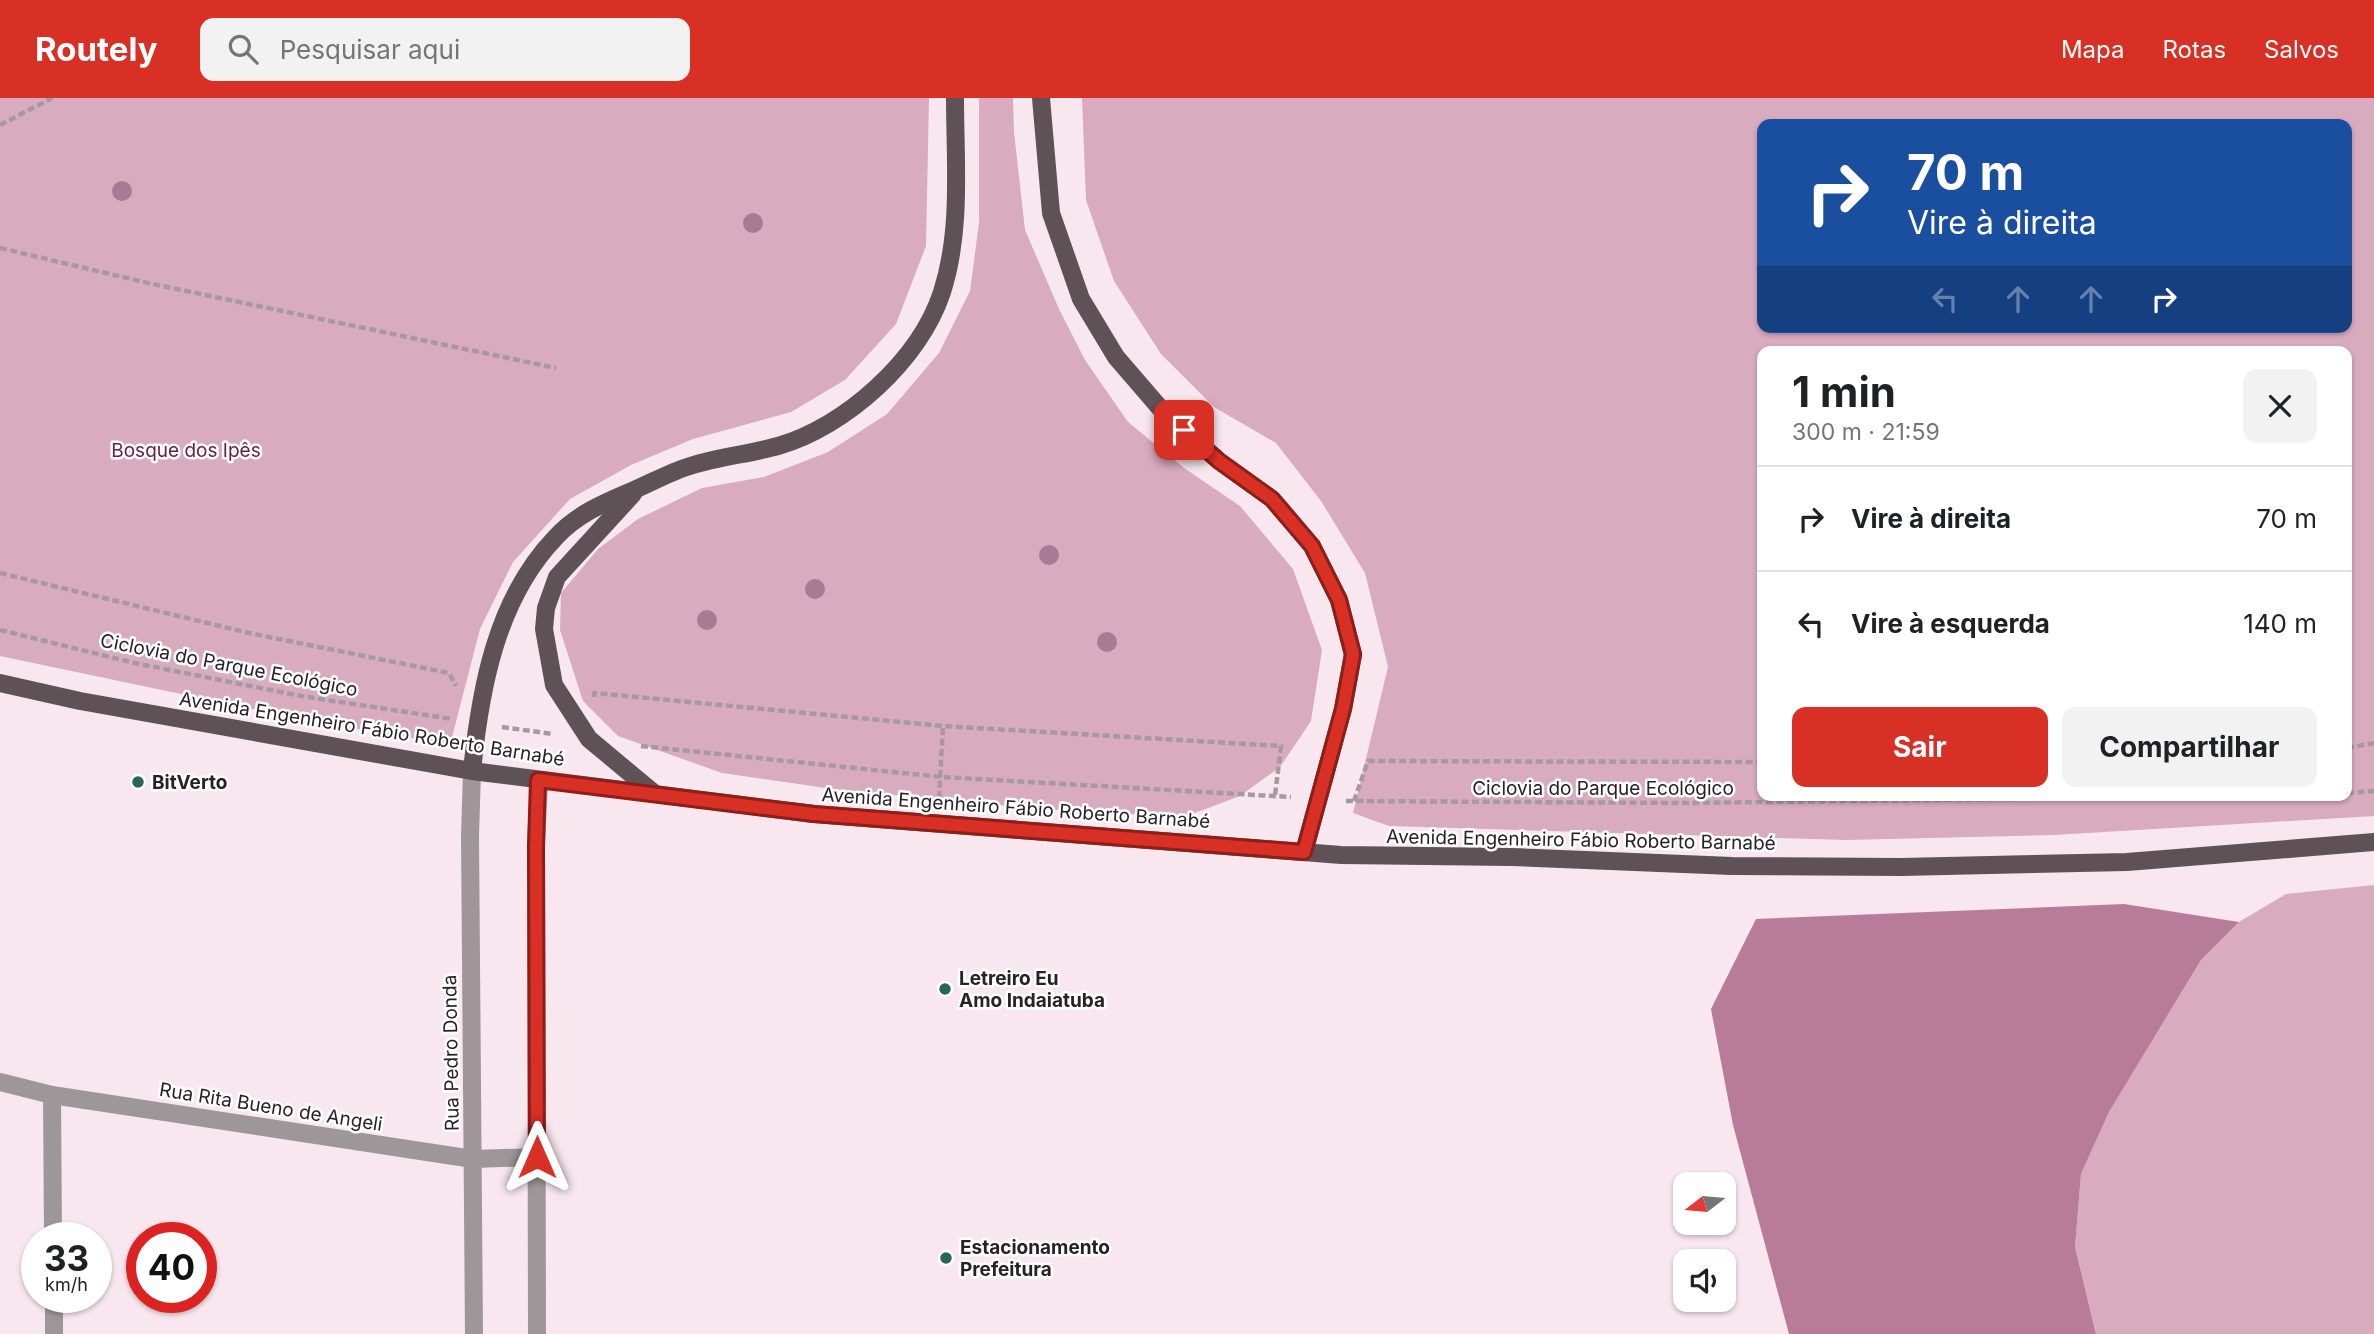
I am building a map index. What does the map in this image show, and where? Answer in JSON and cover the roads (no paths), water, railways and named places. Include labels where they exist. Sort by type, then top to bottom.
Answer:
[{"type":"main road","points":[[472,772],[477,723],[504,617],[524,579],[556,537],[590,509],[690,466],[780,446],[823,428],[863,400],[900,365],[941,294],[954,242],[955,98]]},
{"type":"main road","points":[[1041,98],[1051,213],[1081,299],[1116,357],[1166,415],[1219,461],[1272,499],[1312,546],[1339,600],[1353,654],[1343,709],[1304,852]]},
{"type":"main road","points":[[638,489],[557,577],[546,608],[544,629],[554,685],[589,739],[655,794]]},
{"type":"main road","name":"Avenida Engenheiro Fábio Roberto Barnabé","points":[[0,683],[93,703],[472,772],[814,814],[1341,855],[1732,866],[1901,867],[2127,862],[2374,842]]},
{"type":"street","name":"Rua Pedro Donda","points":[[472,772],[470,836],[474,1334]]},
{"type":"street","points":[[537,1334],[538,780]]},
{"type":"street","name":"Rua Rita Bueno de Angeli","points":[[0,1082],[52,1095],[473,1159],[537,1157]]},
{"type":"street","points":[[52,1095],[53,1222]]},
{"type":"street","points":[[54,1313],[54,1334]]},
{"type":"place","name":"BitVerto","points":[[138,782]]},
{"type":"place","name":"Letreiro Eu Amo Indaiatuba","points":[[945,989]]},
{"type":"place","name":"Estacionamento Prefeitura","points":[[946,1258]]},
{"type":"park label","name":"Bosque dos Ipês","points":[[186,450]]}]
